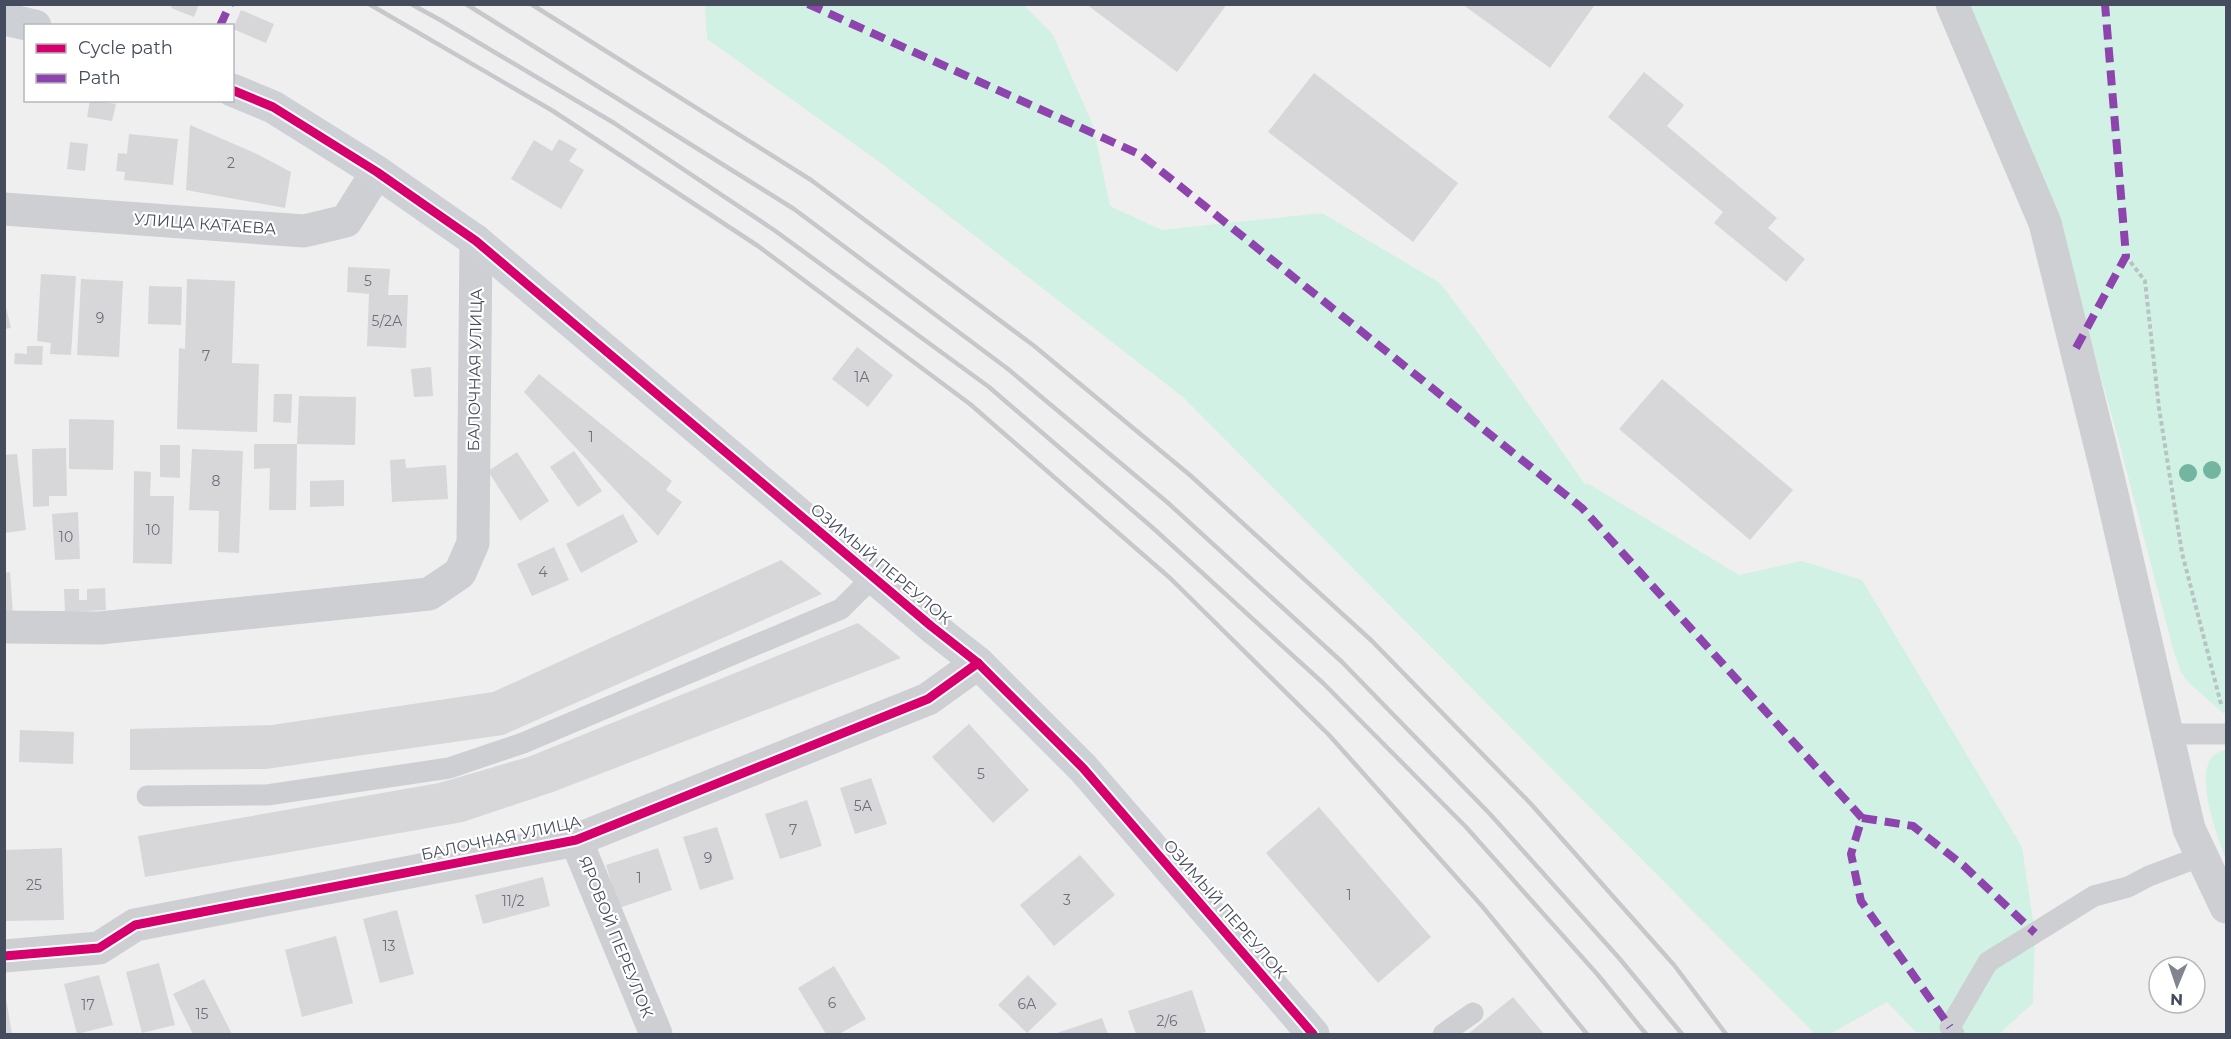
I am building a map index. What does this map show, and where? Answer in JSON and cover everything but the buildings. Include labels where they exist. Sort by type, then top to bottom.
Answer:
[{"type":"street","points":[[1952,4],[2045,223],[2109,482],[2189,829],[2226,907]]},
{"type":"street","points":[[4,20],[25,24]]},
{"type":"street","name":"ОЗИМЫЙ ПЕРЕУЛОК","points":[[234,91],[273,107],[377,172],[476,241],[978,663],[1083,768],[1309,1034]]},
{"type":"street","name":"УЛИЦА КАТАЕВА","points":[[4,209],[304,231],[346,221],[377,172]]},
{"type":"street","name":"БАЛОЧНАЯ УЛИЦА","points":[[4,627],[100,628],[429,594],[460,573],[473,543],[476,241]]},
{"type":"street","name":"БАЛОЧНАЯ УЛИЦА","points":[[4,956],[99,948],[135,925],[576,840],[928,699],[978,663]]},
{"type":"street","name":"ЯРОВОЙ ПЕРЕУЛОК","points":[[576,840],[656,1035]]},
{"type":"lane","points":[[147,796],[267,795],[449,768],[523,743],[841,609],[873,577]]},
{"type":"lane","points":[[2167,734],[2226,734]]},
{"type":"lane","points":[[1954,1035],[1950,1027],[1988,962],[2094,896],[2128,887],[2149,876],[2202,856]]},
{"type":"lane","points":[[1443,1035],[1473,1013]]},
{"type":"path","points":[[2126,256],[2145,281],[2159,408],[2182,553],[2223,713]]},
{"type":"green space","points":[[705,5],[1024,5],[1053,35],[1093,125],[1110,206],[1162,230],[1322,213],[1440,283],[1585,484],[1589,484],[1739,575],[1802,561],[1862,580],[2022,847],[2035,933],[2033,1003],[1999,1034],[1916,1032],[1887,1002],[1830,1034],[1815,1034],[1183,397],[882,164],[707,39]]},
{"type":"green space","points":[[1962,5],[2226,5],[2226,713],[2223,713],[2188,682],[2181,672],[2070,266]]},
{"type":"green space","points":[[2226,750],[2226,860],[2212,816],[2206,781],[2208,766],[2214,755]]},
{"type":"railway","points":[[369,4],[553,111],[758,246],[970,404],[1170,578],[1329,735],[1482,906],[1587,1034]]},
{"type":"railway","points":[[411,4],[614,123],[774,230],[989,387],[1153,528],[1323,683],[1466,827],[1598,975],[1646,1034]]},
{"type":"railway","points":[[466,4],[794,209],[1008,369],[1167,502],[1342,662],[1490,814],[1619,958],[1682,1034]]},
{"type":"railway","points":[[531,4],[811,180],[1033,345],[1191,476],[1372,641],[1531,804],[1674,965],[1726,1034]]},
{"type":"marked path","points":[[221,24],[230,4]]},
{"type":"marked path","points":[[808,4],[1141,155],[1582,508],[1862,818],[1851,854],[1861,901],[1950,1027]]},
{"type":"marked path","points":[[2076,348],[2126,256],[2105,4]]},
{"type":"marked path","points":[[1862,818],[1913,826],[1964,866],[2035,933]]},
{"type":"cycle path","points":[[234,91],[273,107],[377,172],[476,241],[931,626],[978,663],[1083,768],[1313,1034]]},
{"type":"cycle path","points":[[4,956],[99,948],[135,925],[576,840],[928,699],[978,663]]}]
